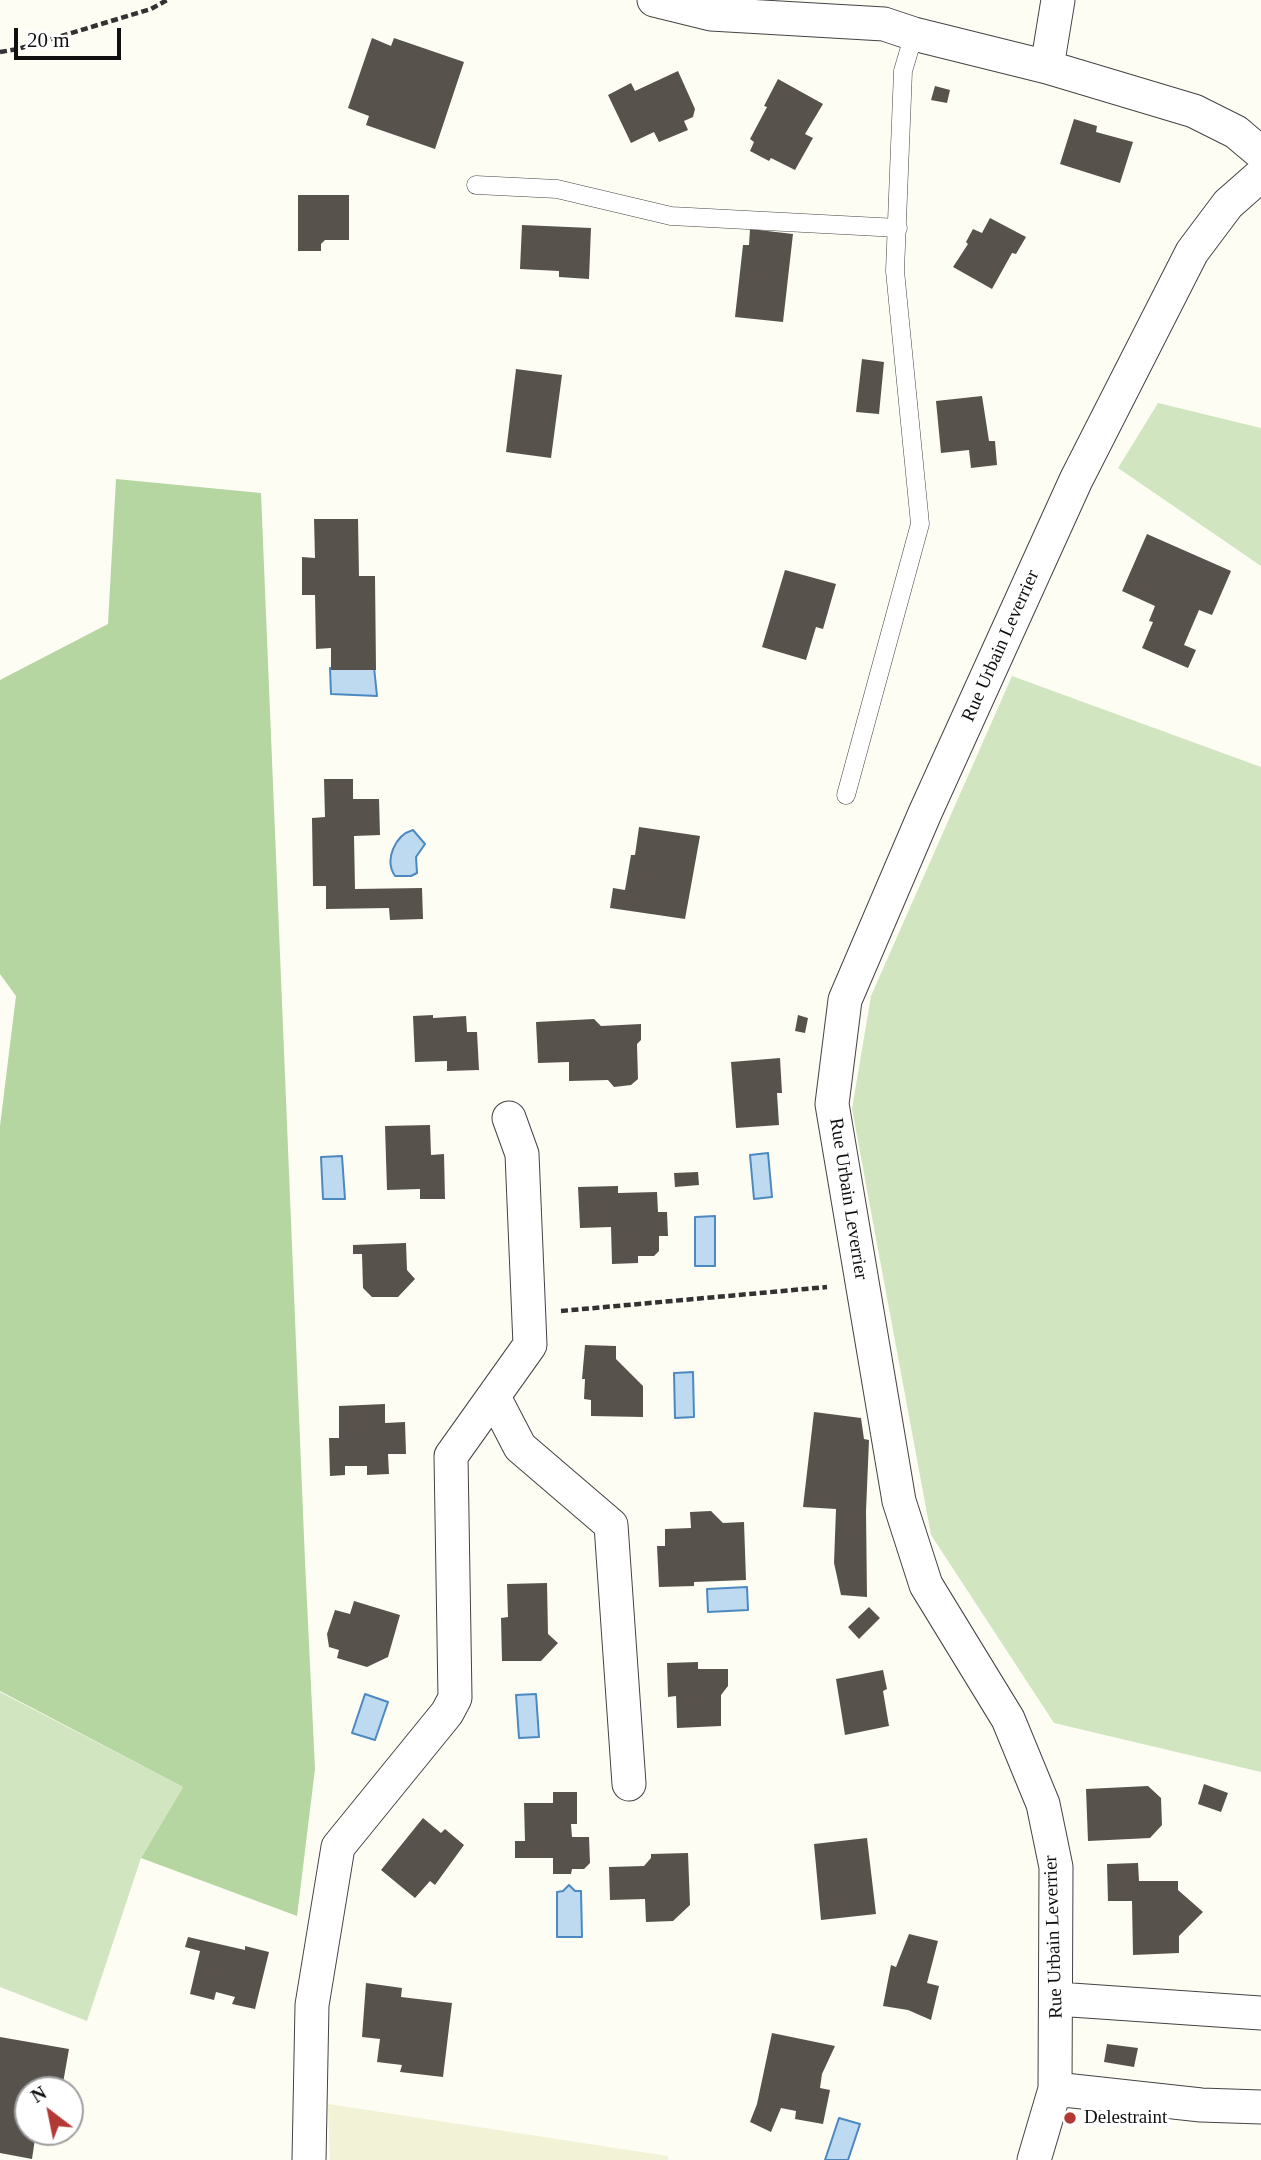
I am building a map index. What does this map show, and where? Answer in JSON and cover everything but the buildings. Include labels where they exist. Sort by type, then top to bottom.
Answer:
[{"type":"street","points":[[654,0],[884,24],[1047,67],[1194,111],[1236,132],[1261,153]]},
{"type":"street","points":[[1047,67],[1058,0]]},
{"type":"street","name":"Rue Urbain Leverrier","points":[[1034,2160],[1055,2089],[1056,1867],[1042,1804],[1008,1719],[926,1585],[899,1501],[832,1104],[845,1000],[925,813],[1082,468],[1192,252],[1228,204],[1261,175]]},
{"type":"street","points":[[309,2160],[312,2006],[338,1846],[447,1713],[455,1698],[451,1456],[530,1345],[523,1154],[509,1118]]},
{"type":"street","points":[[494,1396],[520,1447],[611,1525],[629,1784]]},
{"type":"street","points":[[1057,1999],[1261,2013]]},
{"type":"street","points":[[1055,2089],[1201,2105],[1261,2107]]},
{"type":"lane","points":[[846,795],[920,524],[895,271],[903,71],[914,34]]},
{"type":"lane","points":[[476,185],[557,188],[671,216],[898,228]]},
{"type":"path","points":[[0,52],[150,9],[167,0]]},
{"type":"path","points":[[528,1314],[634,1302],[862,1284]]},
{"type":"green space","points":[[1158,403],[1261,428],[1261,566],[1118,468]]},
{"type":"green space","points":[[116,479],[261,493],[315,1769],[297,1916],[141,1858],[183,1787],[0,1691],[0,1126],[16,996],[0,974],[0,680],[108,624]]},
{"type":"green space","points":[[1012,676],[1261,767],[1261,1772],[1054,1723],[931,1535],[852,1109],[871,996]]},
{"type":"green space","points":[[0,1692],[183,1787],[141,1858],[87,2021],[0,1987]]},
{"type":"green space","points":[[328,2104],[668,2156],[668,2160],[330,2160]]},
{"type":"water","points":[[374,667],[377,696],[331,694],[330,668]]},
{"type":"water","points":[[413,830],[425,844],[416,857],[417,873],[411,876],[395,876],[391,863],[393,849],[401,837]]},
{"type":"water","points":[[768,1153],[772,1197],[754,1199],[750,1155]]},
{"type":"water","points":[[342,1156],[345,1199],[323,1199],[321,1157]]},
{"type":"water","points":[[715,1216],[715,1266],[695,1266],[695,1217]]},
{"type":"water","points":[[693,1372],[694,1417],[675,1418],[674,1373]]},
{"type":"water","points":[[747,1587],[748,1610],[708,1612],[707,1589]]},
{"type":"water","points":[[365,1694],[388,1702],[375,1740],[352,1733]]},
{"type":"water","points":[[536,1694],[539,1737],[519,1738],[516,1695]]},
{"type":"water","points":[[569,1885],[575,1891],[581,1891],[582,1937],[557,1937],[557,1892],[563,1891]]},
{"type":"water","points":[[839,2118],[860,2124],[848,2160],[825,2160]]},
{"type":"place","name":"Delestraint","points":[[1070,2118]]}]
